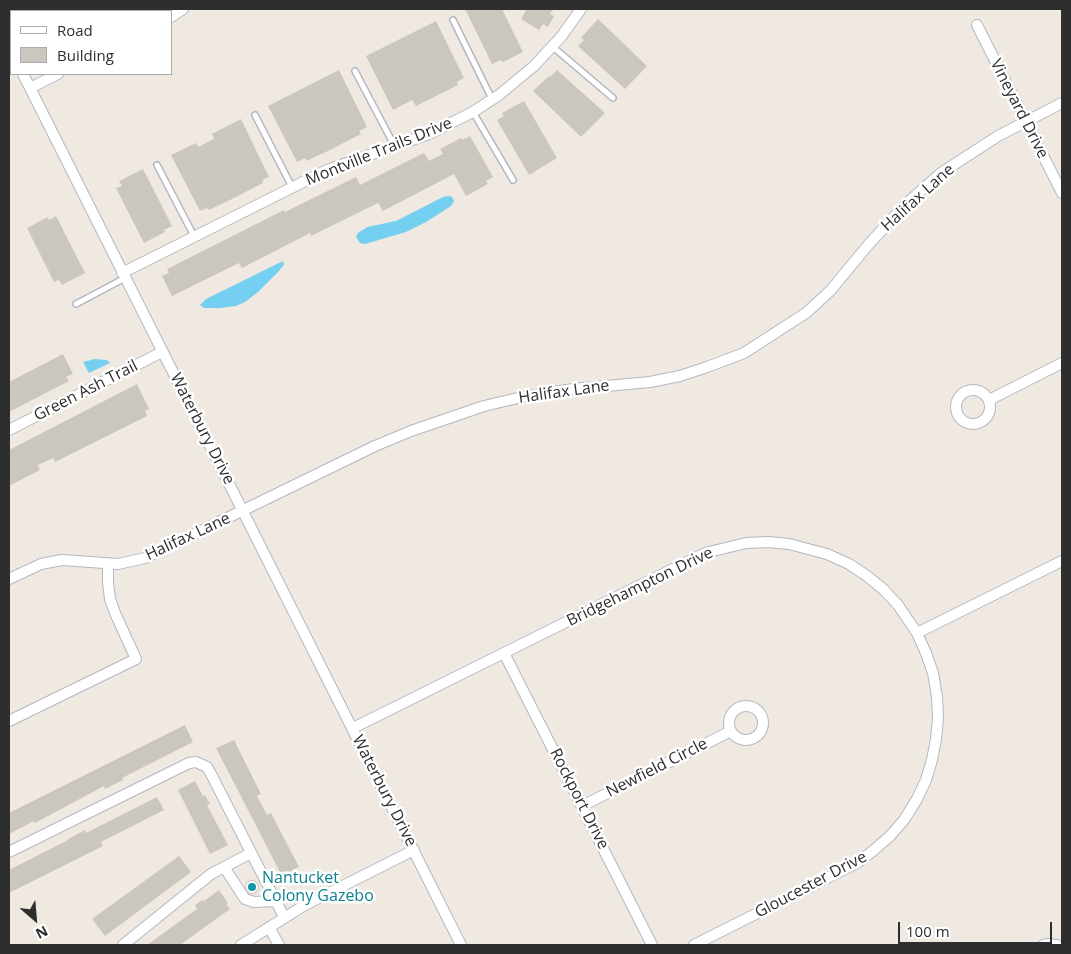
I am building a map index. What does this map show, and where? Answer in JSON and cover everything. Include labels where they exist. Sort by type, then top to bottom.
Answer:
[{"type":"street","points":[[172,15],[183,9]]},
{"type":"street","name":"Montville Trails Drive","points":[[124,276],[194,237],[327,170],[442,128],[473,112],[524,76],[553,47],[582,9]]},
{"type":"street","name":"Vineyard Drive","points":[[977,25],[1062,193]]},
{"type":"street","name":"Waterbury Drive","points":[[24,75],[461,945]]},
{"type":"street","points":[[30,88],[56,75]]},
{"type":"street","name":"Halifax Lane","points":[[9,579],[41,564],[62,560],[108,564],[132,562],[145,558],[375,446],[411,431],[484,406],[565,390],[665,379],[707,367],[744,353],[806,313],[830,291],[869,244],[906,204],[941,173],[978,148],[1062,104]]},
{"type":"street","name":"Green Ash Trail","points":[[9,430],[162,352]]},
{"type":"street","points":[[989,400],[1062,362]]},
{"type":"street","name":"Bridgehampton Drive","points":[[353,728],[705,553],[746,543],[789,544],[827,554],[849,564],[883,589],[898,605],[917,634]]},
{"type":"street","points":[[917,634],[1062,561]]},
{"type":"street","points":[[9,721],[136,659],[110,599],[108,564]]},
{"type":"street","name":"Gloucester Drive","points":[[694,945],[857,863],[890,836],[904,820],[926,780],[936,739],[938,711],[934,681],[926,653],[917,634]]},
{"type":"street","name":"Rockport Drive","points":[[504,653],[652,945]]},
{"type":"street","name":"Newfield Circle","points":[[582,806],[731,731]]},
{"type":"street","points":[[9,852],[189,762],[196,762],[207,767],[210,772],[284,918]]},
{"type":"street","points":[[241,945],[326,894],[414,850]]},
{"type":"street","points":[[123,945],[211,874],[251,853]]},
{"type":"street","points":[[224,867],[245,899],[254,902],[276,901]]},
{"type":"street","points":[[269,927],[279,945]]},
{"type":"street","points":[[1043,945],[1057,945]]},
{"type":"lane","points":[[453,20],[492,100]]},
{"type":"lane","points":[[553,47],[613,98]]},
{"type":"lane","points":[[355,70],[394,145]]},
{"type":"lane","points":[[473,112],[513,180]]},
{"type":"lane","points":[[255,115],[292,187]]},
{"type":"lane","points":[[157,165],[194,237]]},
{"type":"lane","points":[[76,304],[124,276]]},
{"type":"water","points":[[449,196],[454,201],[451,206],[406,232],[365,244],[360,243],[356,237],[358,233],[367,227],[396,221],[443,197]]},
{"type":"water","points":[[283,261],[284,265],[278,272],[245,302],[236,306],[220,308],[204,308],[200,305],[206,299]]},
{"type":"water","points":[[95,359],[107,360],[110,363],[89,373],[83,362]]},
{"type":"building","points":[[465,9],[502,9],[523,52],[503,62],[501,60],[492,64]]},
{"type":"building","points":[[527,9],[553,9],[550,14],[554,16],[548,27],[543,24],[539,30],[521,19]]},
{"type":"building","points":[[598,19],[647,66],[625,89],[578,46],[584,40],[581,38]]},
{"type":"building","points":[[436,21],[464,78],[457,82],[458,85],[416,106],[412,100],[393,110],[366,56]]},
{"type":"building","points":[[339,70],[367,127],[359,131],[361,134],[328,151],[306,161],[305,158],[297,162],[268,106]]},
{"type":"building","points":[[557,70],[605,113],[581,137],[533,91]]},
{"type":"building","points":[[524,101],[557,158],[529,175],[497,120],[504,116],[502,113]]},
{"type":"building","points":[[241,119],[269,177],[262,180],[263,183],[230,200],[209,210],[207,208],[200,211],[171,155],[196,143],[198,147],[214,139],[212,134]]},
{"type":"building","points":[[470,136],[493,177],[486,181],[488,184],[466,196],[454,174],[383,211],[378,203],[311,236],[310,233],[242,268],[239,263],[172,296],[162,276],[169,273],[167,269],[284,210],[285,212],[356,177],[360,185],[424,153],[429,161],[443,154],[440,149],[461,138],[462,140]]},
{"type":"building","points":[[143,169],[172,226],[144,243],[116,188],[122,186],[119,181]]},
{"type":"building","points":[[56,216],[85,273],[62,285],[59,280],[54,282],[27,228],[48,217],[49,220]]},
{"type":"building","points":[[63,354],[73,374],[66,377],[69,381],[9,412],[9,382]]},
{"type":"building","points":[[137,384],[149,409],[145,411],[147,416],[55,462],[53,458],[38,465],[40,470],[9,486],[9,450]]},
{"type":"building","points":[[185,725],[193,742],[122,778],[123,780],[105,789],[104,786],[35,823],[34,821],[9,834],[9,813]]},
{"type":"building","points":[[234,740],[261,794],[257,796],[267,815],[271,813],[299,867],[282,876],[216,748]]},
{"type":"building","points":[[195,781],[210,804],[207,805],[228,845],[210,854],[178,790]]},
{"type":"building","points":[[157,797],[164,810],[101,842],[103,846],[9,893],[9,870],[85,830],[86,833]]},
{"type":"building","points":[[179,856],[191,872],[105,936],[92,919]]},
{"type":"building","name":"Nantucket Colony Gazebo","points":[[249,880],[255,880],[259,887],[255,894],[249,894],[245,890],[245,884]]},
{"type":"building","points":[[219,890],[230,909],[180,945],[147,945],[197,909],[195,905]]},
{"type":"place","name":"Nantucket Colony Gazebo","points":[[252,887]]}]
